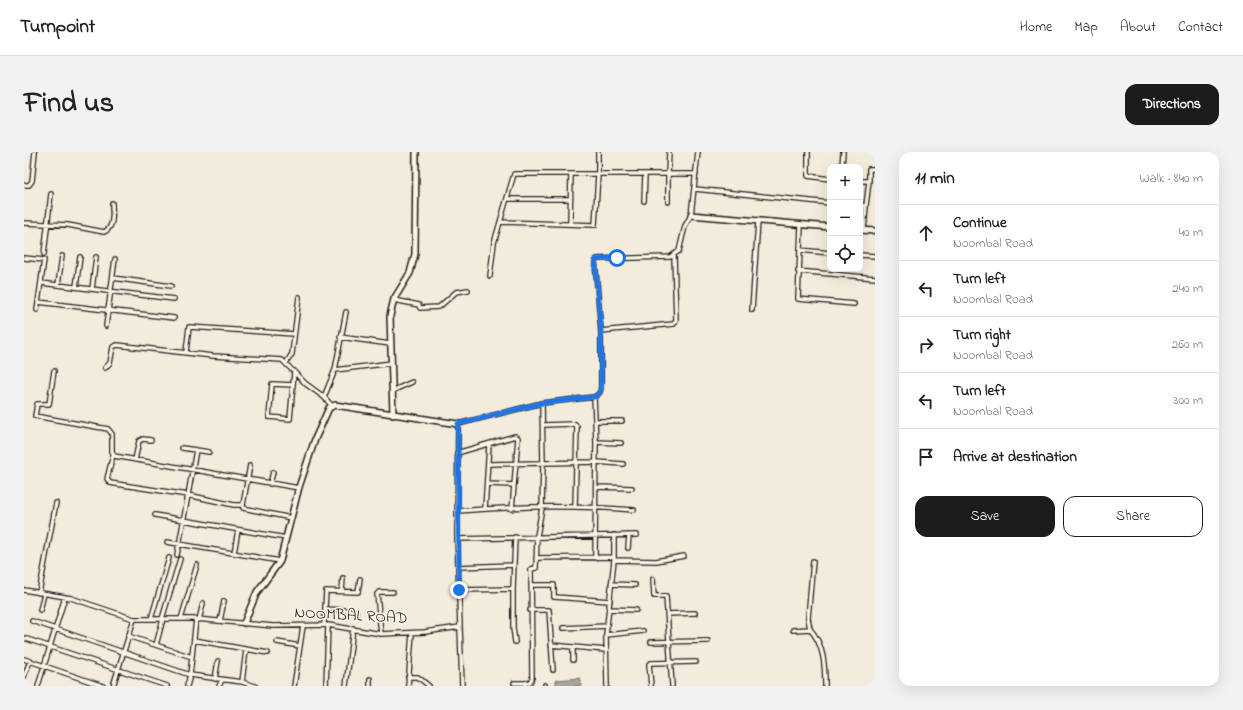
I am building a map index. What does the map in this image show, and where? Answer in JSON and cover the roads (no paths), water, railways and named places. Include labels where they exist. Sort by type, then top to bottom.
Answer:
[{"type":"street","points":[[24,185],[29,185],[32,181],[35,152]]},
{"type":"street","points":[[393,415],[390,314],[394,300],[410,273],[416,250],[416,152]]},
{"type":"street","points":[[500,222],[595,225],[598,152]]},
{"type":"street","points":[[668,202],[669,152]]},
{"type":"street","points":[[601,331],[674,324],[676,320],[674,256],[681,247],[685,226],[691,215],[695,190],[698,152]]},
{"type":"street","points":[[808,152],[808,176],[827,178]]},
{"type":"street","points":[[842,164],[843,152]]},
{"type":"street","points":[[863,224],[870,169],[875,169]]},
{"type":"street","points":[[490,276],[494,243],[514,174],[696,174]]},
{"type":"street","points":[[570,224],[571,174]]},
{"type":"street","points":[[644,201],[645,174]]},
{"type":"street","points":[[863,181],[869,182]]},
{"type":"street","points":[[695,190],[827,203]]},
{"type":"street","points":[[44,254],[51,194]]},
{"type":"street","points":[[507,199],[570,199]]},
{"type":"street","points":[[24,223],[68,225],[104,232],[109,230],[111,226],[112,203]]},
{"type":"street","points":[[691,215],[827,227]]},
{"type":"street","points":[[752,310],[758,221]]},
{"type":"street","points":[[801,225],[798,299],[854,304]]},
{"type":"street","points":[[863,230],[875,231]]},
{"type":"street","points":[[800,250],[827,253]]},
{"type":"street","points":[[863,255],[875,256]]},
{"type":"street","points":[[58,285],[62,256]]},
{"type":"street","points":[[244,623],[257,592],[280,561],[299,488],[314,440],[329,408],[335,405],[458,424],[542,403],[594,397],[601,392],[601,331],[595,261],[597,259],[674,256]]},
{"type":"street","points":[[92,289],[96,257]]},
{"type":"street","points":[[24,258],[44,260],[38,310]]},
{"type":"street","points":[[76,287],[80,258]]},
{"type":"street","points":[[106,326],[115,259]]},
{"type":"street","points":[[798,271],[875,278]]},
{"type":"street","points":[[113,278],[171,286]]},
{"type":"street","points":[[41,283],[174,300]]},
{"type":"street","points":[[394,300],[413,302],[419,305],[420,308],[439,307],[456,292],[468,290]]},
{"type":"street","points":[[286,363],[292,354],[300,297]]},
{"type":"street","points":[[38,302],[174,318]]},
{"type":"street","points":[[324,397],[335,370],[340,337],[346,312]]},
{"type":"street","points":[[186,352],[189,327],[294,334]]},
{"type":"street","points":[[340,337],[390,344]]},
{"type":"street","points":[[105,368],[110,363],[113,347],[117,345],[213,356],[282,360],[306,384],[324,397],[332,406]]},
{"type":"street","points":[[335,370],[392,363]]},
{"type":"street","points":[[54,371],[49,404],[37,404],[35,416],[108,429],[112,434],[113,455],[107,479],[110,483],[188,495],[234,505],[242,505],[243,508],[291,518]]},
{"type":"street","points":[[272,384],[269,417],[290,419],[294,372]]},
{"type":"street","points":[[392,391],[412,382]]},
{"type":"street","points":[[266,383],[293,385]]},
{"type":"street","points":[[594,397],[596,442],[595,558]]},
{"type":"street","points":[[514,684],[526,684],[530,682],[532,678],[530,610],[531,569],[536,568],[537,536],[542,508],[544,464],[542,403]]},
{"type":"street","points":[[595,421],[622,421]]},
{"type":"street","points":[[458,424],[457,539],[462,686]]},
{"type":"street","points":[[543,425],[575,424],[577,427],[575,507]]},
{"type":"street","points":[[457,453],[515,436],[518,438],[512,508]]},
{"type":"street","points":[[135,460],[139,440],[151,440]]},
{"type":"street","points":[[596,442],[621,443]]},
{"type":"street","points":[[485,509],[489,464],[489,444]]},
{"type":"street","points":[[182,448],[209,452]]},
{"type":"street","points":[[177,555],[196,450]]},
{"type":"street","points":[[113,455],[192,471],[299,488]]},
{"type":"street","points":[[489,464],[596,462],[623,464]]},
{"type":"street","points":[[242,505],[250,465]]},
{"type":"street","points":[[270,484],[273,472]]},
{"type":"street","points":[[487,484],[514,484]]},
{"type":"street","points":[[596,487],[632,488]]},
{"type":"street","points":[[39,593],[56,503]]},
{"type":"street","points":[[457,511],[575,507],[634,510]]},
{"type":"street","points":[[155,516],[286,538]]},
{"type":"street","points":[[234,553],[238,530]]},
{"type":"street","points":[[607,686],[606,635],[614,559],[614,535]]},
{"type":"street","points":[[628,548],[629,535]]},
{"type":"street","points":[[457,539],[537,536],[637,535]]},
{"type":"street","points":[[515,537],[513,589],[513,628],[515,642]]},
{"type":"street","points":[[167,542],[179,542],[280,561]]},
{"type":"street","points":[[536,558],[595,558],[656,561],[684,556]]},
{"type":"street","points":[[150,619],[169,558]]},
{"type":"street","points":[[156,645],[180,559]]},
{"type":"street","points":[[813,561],[808,618],[810,629],[823,652],[825,686]]},
{"type":"street","points":[[181,619],[197,565]]},
{"type":"street","points":[[458,567],[514,565]]},
{"type":"street","points":[[342,591],[343,578]]},
{"type":"street","points":[[326,686],[326,591],[358,592],[360,578]]},
{"type":"street","points":[[653,579],[654,596],[666,596],[672,686]]},
{"type":"street","points":[[612,584],[635,585]]},
{"type":"street","points":[[531,585],[554,585],[554,597],[610,601]]},
{"type":"street","points":[[459,590],[513,589]]},
{"type":"street","name":"NOOMBAL ROAD","points":[[24,590],[65,598],[134,619],[181,619],[273,626],[326,625],[353,628],[381,634],[412,633],[460,626]]},
{"type":"street","points":[[381,634],[377,594],[379,592],[393,592]]},
{"type":"street","points":[[40,610],[44,594]]},
{"type":"street","points":[[38,686],[57,630],[65,598]]},
{"type":"street","points":[[220,621],[224,601]]},
{"type":"street","points":[[187,686],[190,675],[194,640],[203,603]]},
{"type":"street","points":[[325,609],[356,611]]},
{"type":"street","points":[[609,609],[636,610]]},
{"type":"street","points":[[530,610],[549,610],[553,670]]},
{"type":"street","points":[[667,614],[695,613]]},
{"type":"street","points":[[113,686],[134,619]]},
{"type":"street","points":[[32,621],[190,675],[242,682],[254,686]]},
{"type":"street","points":[[294,686],[303,626]]},
{"type":"street","points":[[563,628],[607,626]]},
{"type":"street","points":[[346,686],[353,628]]},
{"type":"street","points":[[793,630],[810,629]]},
{"type":"street","points":[[606,635],[643,632]]},
{"type":"street","points":[[408,686],[412,633]]},
{"type":"street","points":[[128,636],[192,657]]},
{"type":"street","points":[[24,638],[167,686]]},
{"type":"street","points":[[194,640],[268,653]]},
{"type":"street","points":[[651,642],[708,641]]},
{"type":"street","points":[[277,642],[300,646]]},
{"type":"street","points":[[552,645],[606,650]]},
{"type":"street","points":[[572,660],[573,647]]},
{"type":"street","points":[[242,682],[246,650]]},
{"type":"street","points":[[24,659],[103,686]]},
{"type":"street","points":[[24,678],[30,661]]},
{"type":"street","points":[[216,679],[218,661]]},
{"type":"street","points":[[651,686],[649,664],[696,662]]},
{"type":"street","points":[[408,677],[418,678],[429,686]]},
{"type":"street","points":[[370,679],[370,686]]},
{"type":"street","points":[[219,686],[222,680]]}]
